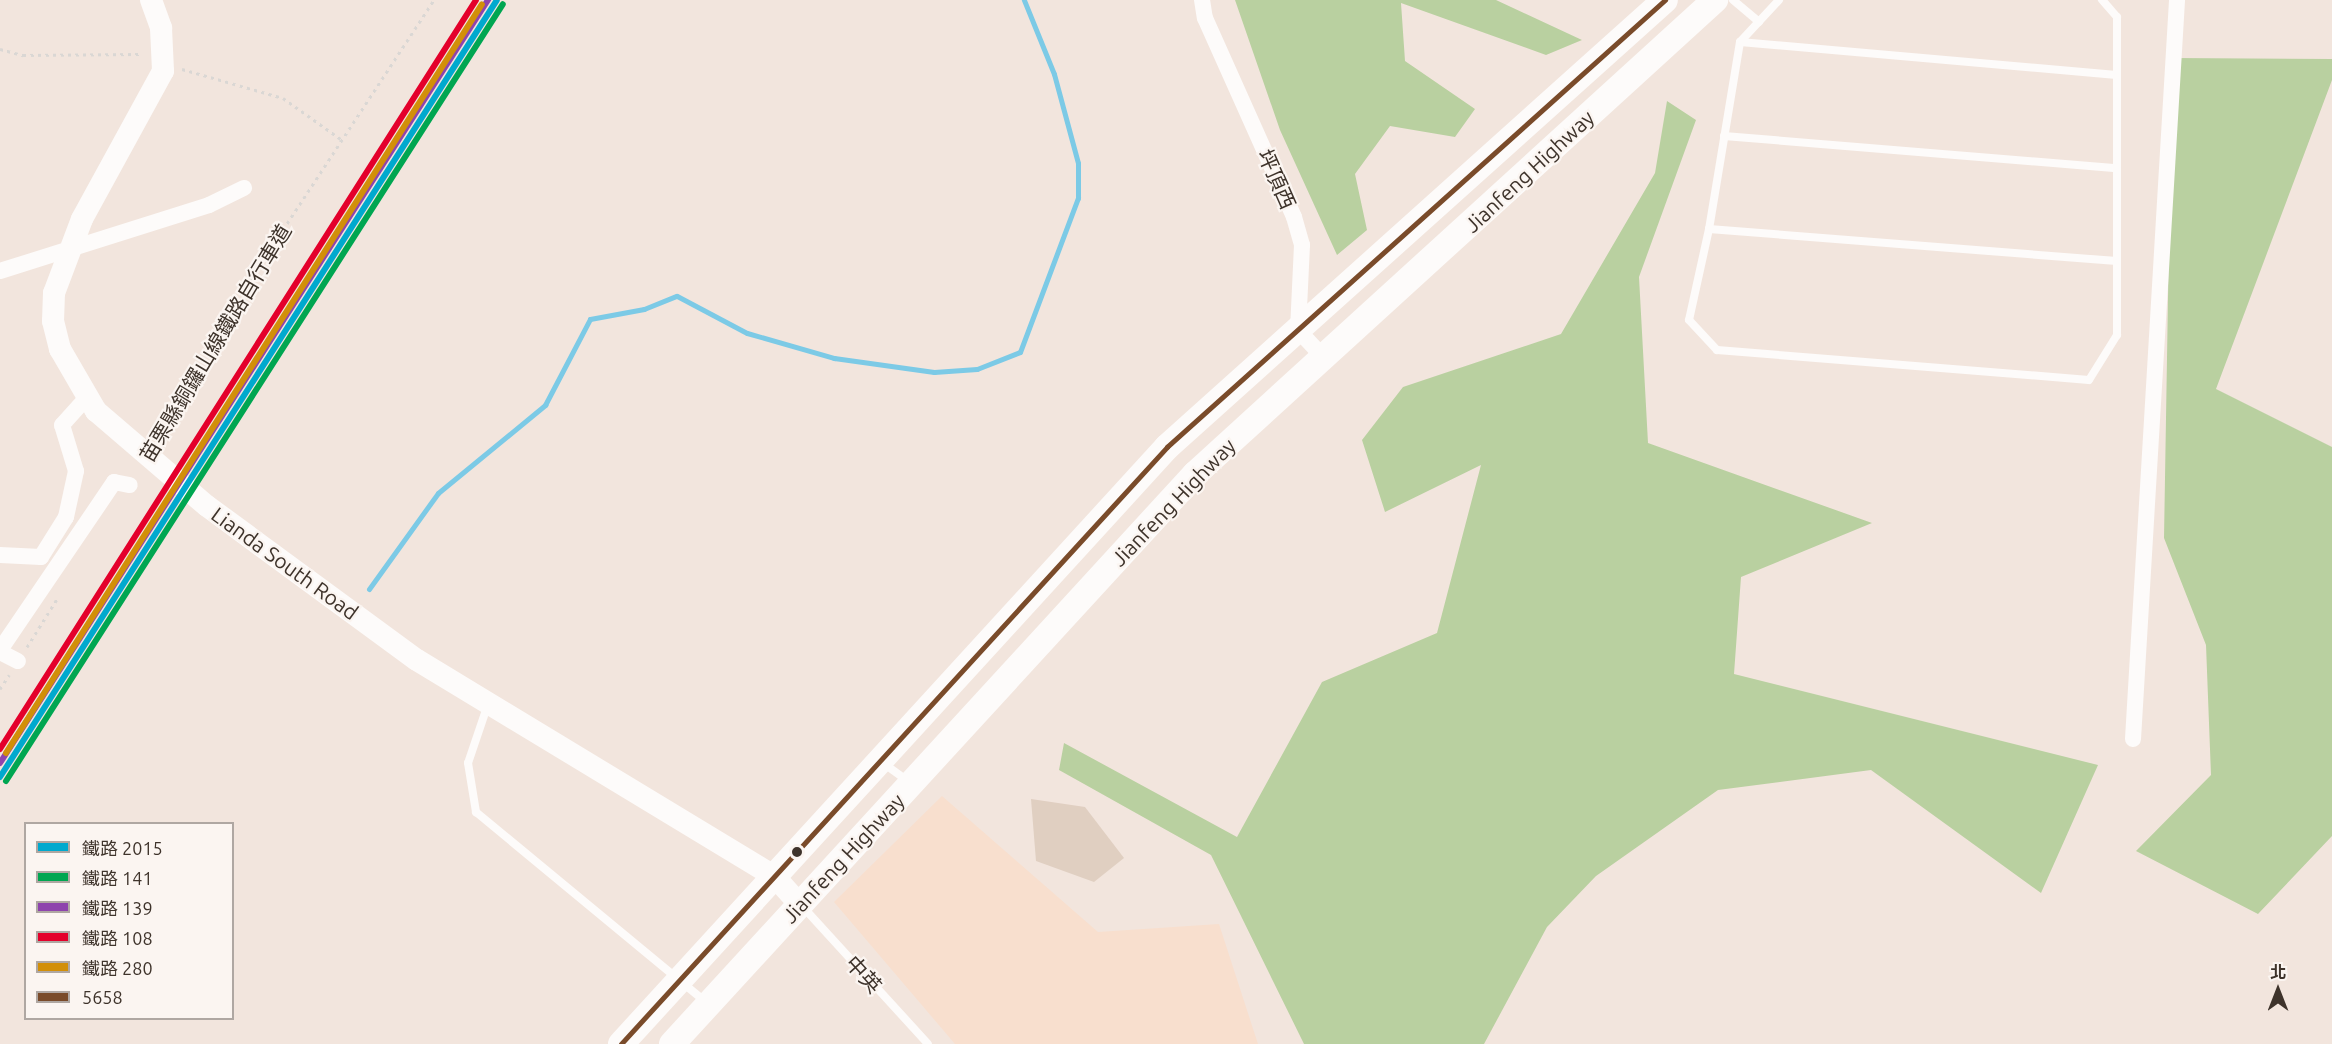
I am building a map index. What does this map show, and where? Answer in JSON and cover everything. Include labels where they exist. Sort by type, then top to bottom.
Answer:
[{"type":"main road","name":"Jianfeng Highway","points":[[621,1044],[1167,447],[1665,0]]},
{"type":"main road","name":"Jianfeng Highway","points":[[672,1044],[1195,474],[1714,0]]},
{"type":"street","name":"Lianda South Road","points":[[151,0],[161,28],[163,71],[150,101],[69,249],[54,293],[53,321],[60,349],[87,397],[146,447],[207,506],[417,660],[775,877],[800,905]]},
{"type":"street","name":"坪頂西","points":[[1202,0],[1299,236],[1298,330]]},
{"type":"street","points":[[2133,739],[2177,0]]},
{"type":"street","points":[[0,271],[209,205],[244,188]]},
{"type":"street","points":[[1298,330],[1324,358]]},
{"type":"street","points":[[0,555],[41,557],[66,517],[76,471],[62,425],[87,397]]},
{"type":"street","points":[[18,661],[0,651],[114,482],[130,485]]},
{"type":"lane","points":[[1733,0],[1759,22]]},
{"type":"lane","points":[[1779,0],[1740,42],[1709,229],[1689,320],[1717,350],[2088,380],[2117,335],[2117,17],[2102,0]]},
{"type":"lane","points":[[1740,42],[2117,75]]},
{"type":"lane","points":[[1724,136],[2117,168]]},
{"type":"lane","points":[[1709,229],[2117,261]]},
{"type":"lane","points":[[489,704],[468,763],[476,812],[678,981],[709,1004]]},
{"type":"lane","points":[[880,761],[912,783]]},
{"type":"lane","name":"中英","points":[[800,905],[928,1044]]},
{"type":"path","name":"苗栗縣銅鑼山線鐵路自行車道","points":[[146,447],[246,286],[434,0]]},
{"type":"path","points":[[0,49],[23,55],[162,53],[187,72],[283,98],[342,140]]},
{"type":"path","points":[[0,689],[63,591]]},
{"type":"shaded area","points":[[942,796],[1098,932],[1219,924],[1258,1044],[955,1044],[834,902]]},
{"type":"green space","points":[[1235,0],[1496,0],[1582,40],[1546,55],[1401,3],[1405,61],[1475,109],[1455,137],[1390,126],[1355,174],[1367,230],[1337,255],[1280,130]]},
{"type":"green space","points":[[2172,58],[2332,59],[2332,80],[2216,389],[2332,447],[2332,836],[2258,914],[2136,851],[2211,775],[2206,645],[2164,538]]},
{"type":"green space","points":[[1667,101],[1696,120],[1639,277],[1648,443],[1872,523],[1741,577],[1734,674],[2098,765],[2041,893],[1871,770],[1718,790],[1596,876],[1547,927],[1484,1044],[1304,1044],[1211,855],[1059,770],[1064,743],[1237,837],[1322,682],[1437,633],[1481,465],[1385,512],[1362,440],[1403,387],[1561,334],[1655,173]]},
{"type":"building","points":[[1031,799],[1085,807],[1124,858],[1094,882],[1036,861]]},
{"type":"waterway","points":[[369,589],[438,493],[545,405],[590,319],[644,309],[677,296],[747,333],[834,358],[934,372],[977,369],[1020,352],[1078,198],[1078,163],[1054,74],[1024,0]]},
{"type":"rail line","name":"108","points":[[0,749],[476,0]]},
{"type":"rail line","name":"139","points":[[0,763],[488,0]]},
{"type":"rail line","name":"2015","points":[[0,777],[497,0]]},
{"type":"rail line","name":"280","points":[[6,753],[482,4]]},
{"type":"rail line","name":"141","points":[[6,781],[503,4]]},
{"type":"transit line","name":"5658","points":[[621,1044],[1167,447],[1665,0]]}]
